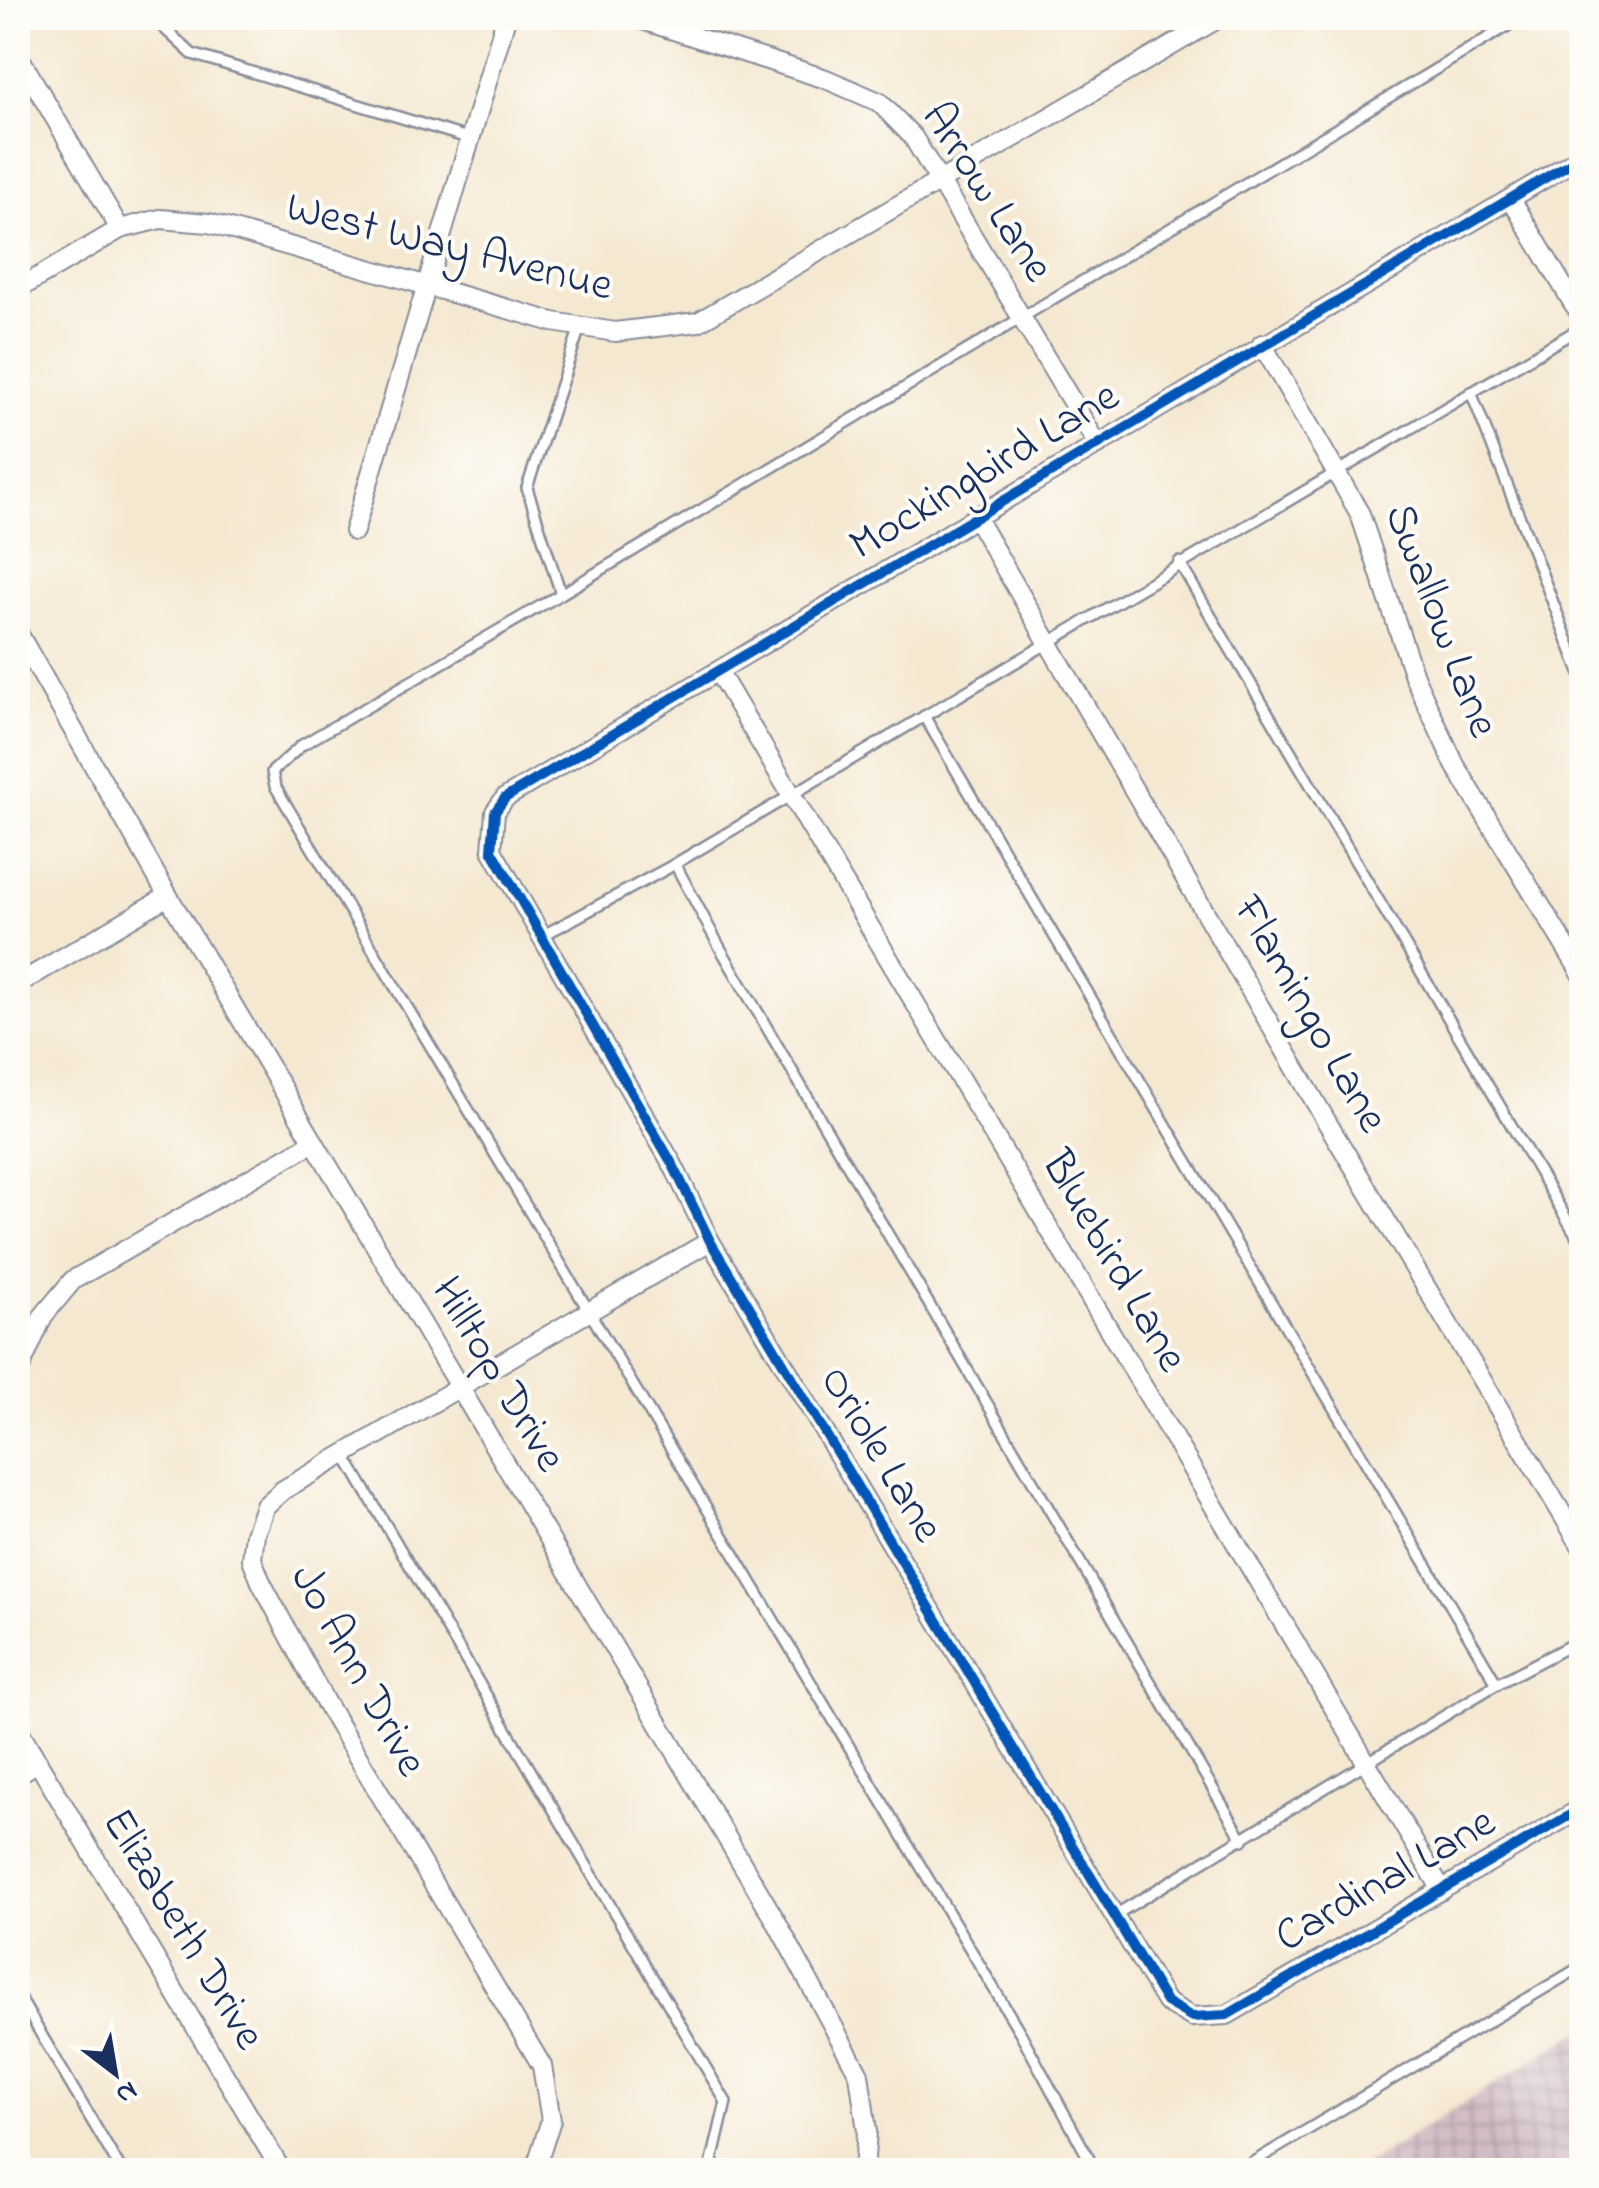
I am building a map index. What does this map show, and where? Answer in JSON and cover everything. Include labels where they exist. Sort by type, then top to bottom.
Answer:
[{"type":"street","points":[[354,531],[506,18]]},
{"type":"street","name":"Arrow Lane","points":[[636,18],[747,50],[880,102],[913,137],[1098,445]]},
{"type":"street","name":"West Way Avenue","points":[[18,290],[120,229],[160,219],[209,223],[580,327],[615,332],[698,322],[1219,18]]},
{"type":"street","points":[[18,54],[120,229]]},
{"type":"street","name":"Mockingbird Lane","points":[[508,884],[492,850],[496,812],[505,798],[1582,156]]},
{"type":"street","points":[[1510,199],[1582,318]]},
{"type":"street","name":"Swallow Lane","points":[[1262,344],[1360,514],[1414,676],[1455,765],[1582,974]]},
{"type":"street","name":"Flamingo Lane","points":[[976,520],[1582,1546]]},
{"type":"street","name":"Hilltop Drive","points":[[19,637],[168,896],[776,1921],[859,2074],[867,2130],[864,2170]]},
{"type":"street","name":"Bluebird Lane","points":[[719,673],[1442,1890]]},
{"type":"street","name":"Oriole Lane","points":[[508,884],[674,1167],[710,1241],[1166,2002],[1192,2017],[1226,2015]]},
{"type":"street","points":[[18,984],[168,896]]},
{"type":"street","points":[[18,1372],[43,1316],[73,1280],[314,1142]]},
{"type":"street","name":"Jo Ann Drive","points":[[535,2170],[551,2120],[542,2066],[325,1702],[252,1559],[265,1506],[344,1454],[710,1241]]},
{"type":"street","name":"Elizabeth Drive","points":[[18,1729],[281,2170]]},
{"type":"street","points":[[18,1774],[38,1762]]},
{"type":"street","name":"Cardinal Lane","points":[[1226,2015],[1582,1808]]},
{"type":"lane","points":[[153,18],[192,54],[471,139]]},
{"type":"lane","points":[[1095,2170],[1021,2034],[590,1310],[417,1028],[275,786],[272,772],[302,745],[1521,18]]},
{"type":"lane","points":[[538,938],[675,864],[1046,640],[1582,326]]},
{"type":"lane","points":[[561,594],[528,488],[580,327]]},
{"type":"lane","points":[[1471,392],[1582,677]]},
{"type":"lane","points":[[1179,562],[1582,1245]]},
{"type":"lane","points":[[924,716],[1498,1684]]},
{"type":"lane","points":[[675,864],[759,1015],[1242,1840]]},
{"type":"lane","points":[[344,1454],[726,2102],[710,2170]]},
{"type":"lane","points":[[1114,1916],[1498,1684],[1582,1639]]},
{"type":"lane","points":[[1240,2170],[1582,1966]]},
{"type":"lane","points":[[18,1995],[121,2170]]},
{"type":"shaded area","points":[[1581,2030],[1581,2170],[1357,2170]]},
{"type":"cycle path","points":[[1582,156],[505,798],[495,812],[492,850],[674,1167],[710,1241],[1166,2002],[1192,2017],[1227,2015],[1582,1808]]}]
